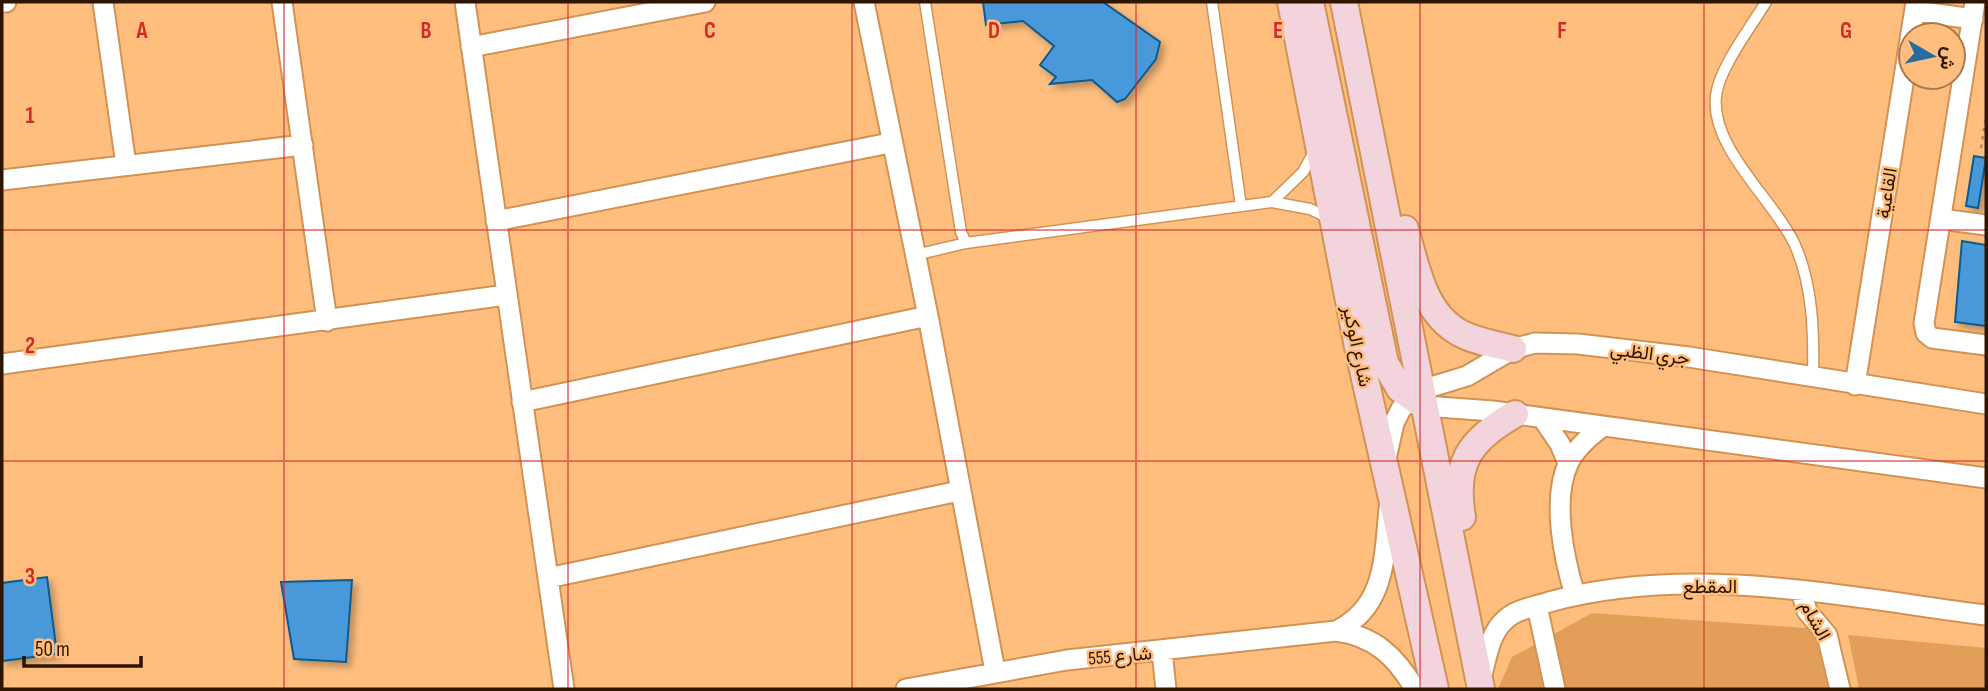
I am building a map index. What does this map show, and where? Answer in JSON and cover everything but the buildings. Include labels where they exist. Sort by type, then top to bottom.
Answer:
[{"type":"main road","name":"شارع الوكير","points":[[1291,2],[1317,147],[1388,488],[1435,689]]},
{"type":"main road","points":[[1310,2],[1384,363],[1400,389],[1419,398]]},
{"type":"main road","points":[[1344,2],[1419,398],[1460,573],[1481,686]]},
{"type":"main road","points":[[1379,181],[1394,195],[1422,289],[1434,309],[1461,334],[1513,349]]},
{"type":"main road","points":[[1460,573],[1467,549],[1458,489],[1462,468],[1480,437],[1515,414]]},
{"type":"street","points":[[103,2],[126,164]]},
{"type":"street","points":[[282,2],[327,321]]},
{"type":"street","points":[[465,2],[564,689]]},
{"type":"street","points":[[471,47],[650,7],[705,2]]},
{"type":"street","points":[[864,2],[890,143],[928,316],[995,671]]},
{"type":"street","points":[[1916,6],[1974,10],[1924,328],[1932,338],[1986,345]]},
{"type":"street","name":"القاعية","points":[[1855,384],[1916,6]]},
{"type":"street","points":[[496,221],[890,143]]},
{"type":"street","points":[[2,180],[303,145]]},
{"type":"street","points":[[1941,219],[1986,225]]},
{"type":"street","points":[[2,364],[506,295]]},
{"type":"street","points":[[522,402],[928,316]]},
{"type":"street","name":"جري الظبي","points":[[1419,398],[1482,370],[1513,349],[1535,343],[1578,344],[1689,357],[1986,404]]},
{"type":"street","points":[[1336,631],[1358,617],[1378,588],[1388,488],[1386,457],[1391,432],[1401,409],[1419,398],[1543,419],[1986,478]]},
{"type":"street","points":[[1543,419],[1560,444],[1568,463],[1561,516],[1567,569],[1575,595]]},
{"type":"street","points":[[1568,463],[1602,426]]},
{"type":"street","points":[[548,578],[959,491]]},
{"type":"street","name":"المقطع","points":[[1481,686],[1492,638],[1500,625],[1511,615],[1575,595],[1674,586],[1755,587],[1986,615]]},
{"type":"street","name":"الشام","points":[[1801,591],[1807,611],[1827,635],[1840,689]]},
{"type":"street","points":[[1537,606],[1555,689]]},
{"type":"street","name":"شارع 555","points":[[906,689],[1067,660],[1336,631],[1360,636],[1381,647],[1398,663],[1415,689]]},
{"type":"street","points":[[1162,651],[1166,689]]},
{"type":"lane","points":[[925,2],[961,232],[966,243]]},
{"type":"lane","points":[[1212,2],[1241,206]]},
{"type":"lane","points":[[1766,2],[1721,79],[1715,105],[1738,161],[1782,224],[1800,261],[1812,321],[1813,377]]},
{"type":"lane","points":[[1272,202],[1303,172],[1317,147]]},
{"type":"lane","points":[[915,255],[966,243],[1272,202],[1310,209],[1332,220]]},
{"type":"path","points":[[1981,148],[1986,117]]},
{"type":"shaded area","points":[[1592,613],[1819,629],[1831,689],[1498,689],[1512,657]]},
{"type":"shaded area","points":[[1848,635],[1986,648],[1986,689],[1859,689]]}]
